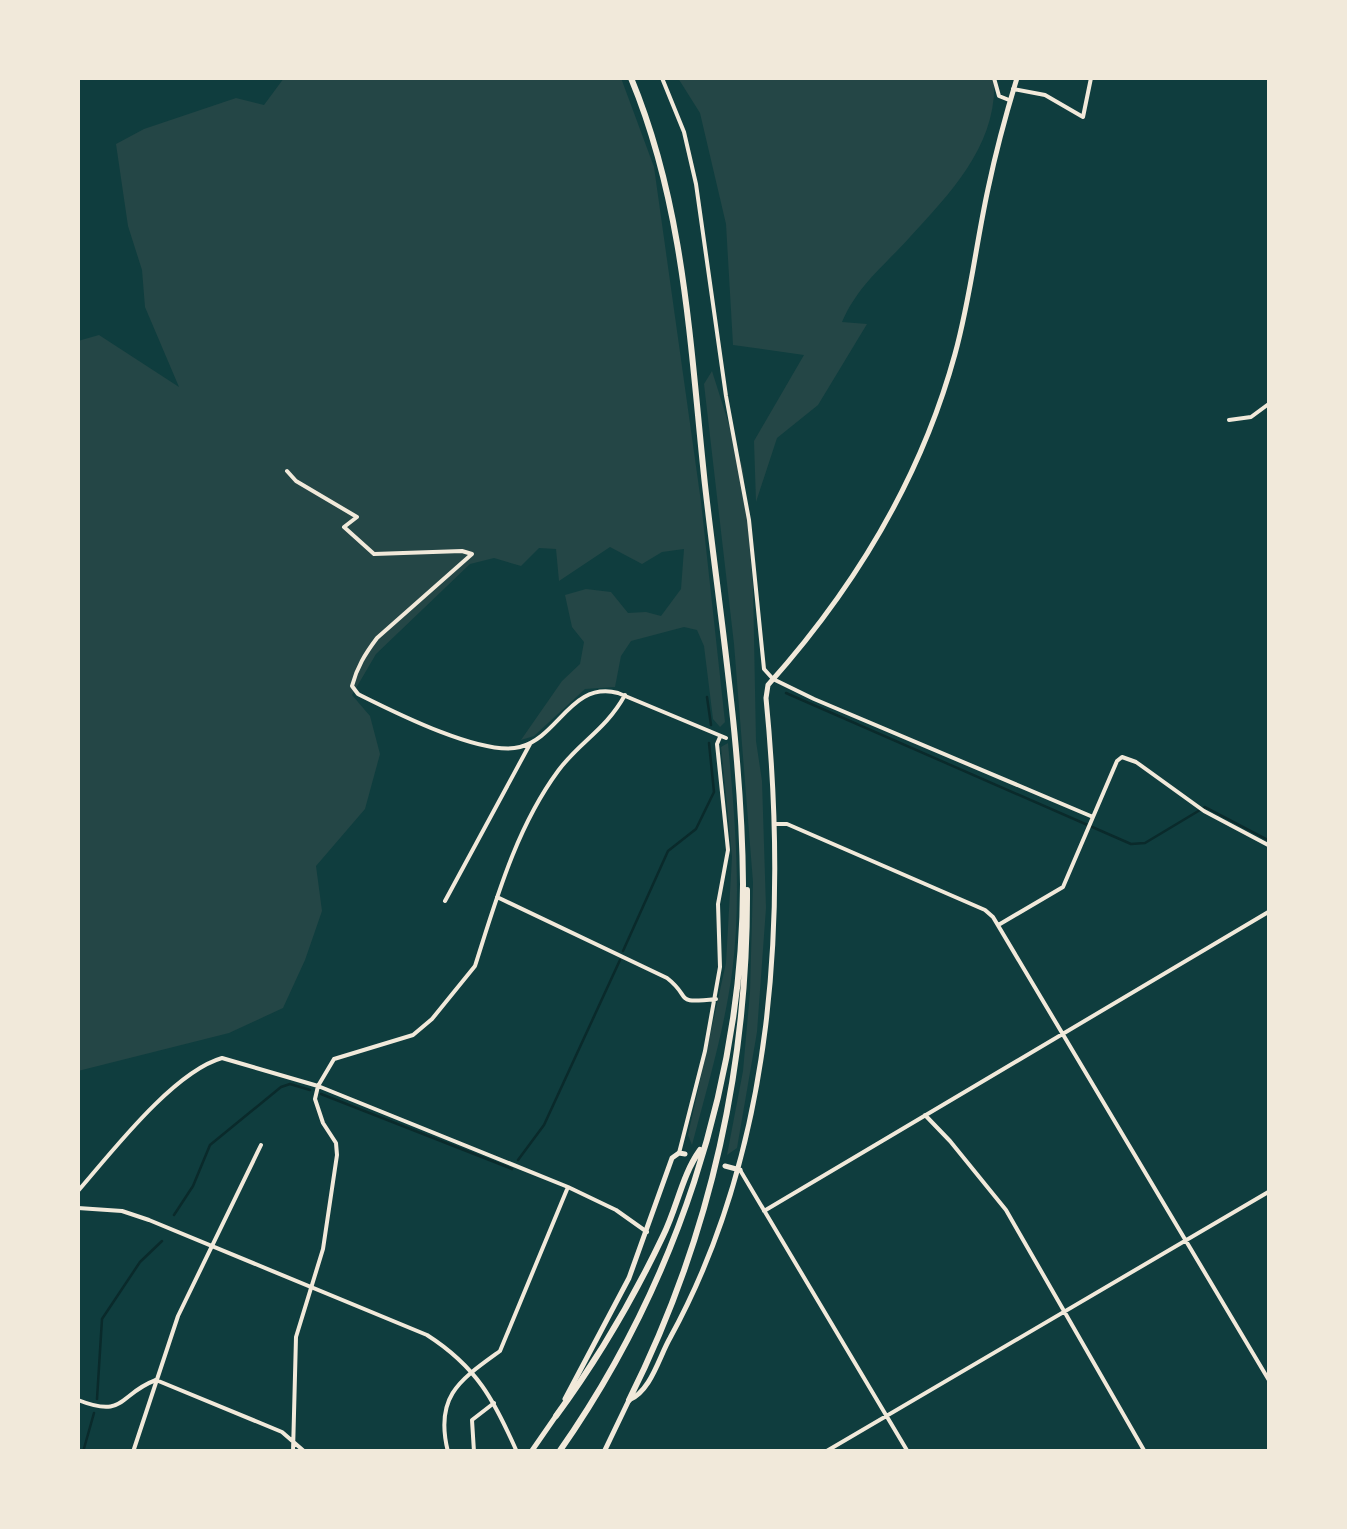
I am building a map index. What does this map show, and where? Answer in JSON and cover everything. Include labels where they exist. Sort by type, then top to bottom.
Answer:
[{"type":"highway","points":[[559,1452],[607,1377],[651,1291],[682,1217],[729,1040],[742,917],[739,777],[675,223],[659,150],[631,78]]},
{"type":"highway","points":[[630,1400],[692,1251],[725,1128],[743,1019],[747,960],[742,834]]},
{"type":"highway","points":[[556,1416],[590,1370],[635,1291],[671,1220],[692,1161],[704,1145]]},
{"type":"main road","points":[[604,1452],[630,1400],[640,1396],[704,1272],[740,1170],[769,989],[775,914],[776,824],[768,684],[829,610],[868,553],[925,438],[958,341],[991,176],[1016,78]]},
{"type":"main road","points":[[531,1452],[556,1416],[629,1278],[672,1158],[682,1154]]},
{"type":"main road","points":[[725,1166],[740,1170]]},
{"type":"street","points":[[662,78],[679,116],[694,174],[726,396],[750,520],[764,669],[772,679],[1094,817]]},
{"type":"street","points":[[994,78],[999,96],[1010,100]]},
{"type":"street","points":[[1013,89],[1046,95],[1082,117],[1091,78]]},
{"type":"street","points":[[1228,420],[1251,416],[1270,402]]},
{"type":"street","points":[[287,471],[296,481],[357,517],[344,527],[374,554],[472,554],[364,654],[352,686],[358,694],[479,746],[508,749],[530,744]]},
{"type":"street","points":[[445,901],[530,744],[585,696],[610,691],[723,737],[717,744],[728,850],[718,904],[720,966],[682,1154]]},
{"type":"street","points":[[293,1452],[296,1338],[323,1249],[338,1156],[336,1144],[316,1107],[318,1086],[338,1057],[413,1035],[432,1019],[475,966],[497,897],[531,816],[551,781],[570,757],[608,723],[625,696]]},
{"type":"street","points":[[757,736],[770,734]]},
{"type":"street","points":[[999,925],[1063,887],[1118,759],[1124,757],[1204,811],[1270,846]]},
{"type":"street","points":[[776,824],[787,824],[985,910],[999,925],[1270,1382]]},
{"type":"street","points":[[497,897],[666,978],[687,1001],[716,999]]},
{"type":"street","points":[[764,1211],[1270,911]]},
{"type":"street","points":[[78,1191],[156,1102],[222,1058],[318,1086],[568,1187],[616,1210],[647,1232]]},
{"type":"street","points":[[925,1115],[1000,1203],[1145,1452]]},
{"type":"street","points":[[133,1452],[178,1316],[260,1145]]},
{"type":"street","points":[[740,1170],[908,1452]]},
{"type":"street","points":[[448,1452],[444,1422],[450,1395],[458,1382],[500,1351],[568,1187]]},
{"type":"street","points":[[825,1452],[1270,1191]]},
{"type":"street","points":[[78,1208],[122,1211],[150,1220],[406,1324],[442,1345],[474,1373],[494,1402],[517,1452]]},
{"type":"street","points":[[78,1400],[113,1408],[156,1380]]},
{"type":"street","points":[[156,1380],[222,1405],[292,1439],[306,1452]]},
{"type":"street","points":[[474,1452],[472,1420],[494,1402]]},
{"type":"shaded area","points":[[284,78],[621,78],[654,167],[701,502],[725,722],[720,727],[713,719],[704,646],[697,630],[684,627],[631,641],[621,656],[615,687],[585,689],[534,736],[521,740],[562,681],[580,664],[584,642],[572,627],[565,595],[586,589],[611,592],[628,613],[661,616],[681,589],[684,549],[662,552],[642,564],[610,547],[559,581],[556,549],[539,548],[521,566],[494,558],[470,564],[376,654],[352,695],[370,716],[380,754],[365,809],[316,866],[322,911],[283,1008],[229,1033],[78,1071],[78,341],[99,335],[179,387],[145,307],[142,270],[128,226],[116,144],[144,129],[236,98],[264,105]]},
{"type":"shaded area","points":[[678,78],[994,78],[988,124],[969,165],[856,297],[842,322],[867,324],[818,405],[777,438],[756,502],[754,441],[804,355],[733,345],[726,224],[700,113]]},
{"type":"shaded area","points":[[712,371],[743,469],[753,586],[756,741],[762,781],[766,908],[757,1032],[737,1148],[727,1155],[743,1071],[753,882],[734,644],[704,384]]},
{"type":"shaded area","points":[[728,743],[736,858],[735,944],[715,1059],[692,1145],[688,1135],[726,963],[732,857],[721,747]]},
{"type":"waterway","points":[[786,693],[1131,844],[1145,843],[1205,807],[1270,841]]},
{"type":"waterway","points":[[707,697],[711,725]]},
{"type":"waterway","points":[[623,951],[668,851],[696,829],[714,792],[709,743]]},
{"type":"waterway","points":[[518,1160],[544,1125],[620,960]]},
{"type":"waterway","points":[[174,1215],[193,1186],[210,1145],[281,1087],[290,1084],[310,1090]]},
{"type":"waterway","points":[[321,1094],[512,1169]]},
{"type":"waterway","points":[[97,1399],[102,1319],[140,1262],[162,1241]]},
{"type":"waterway","points":[[83,1452],[94,1413]]}]
